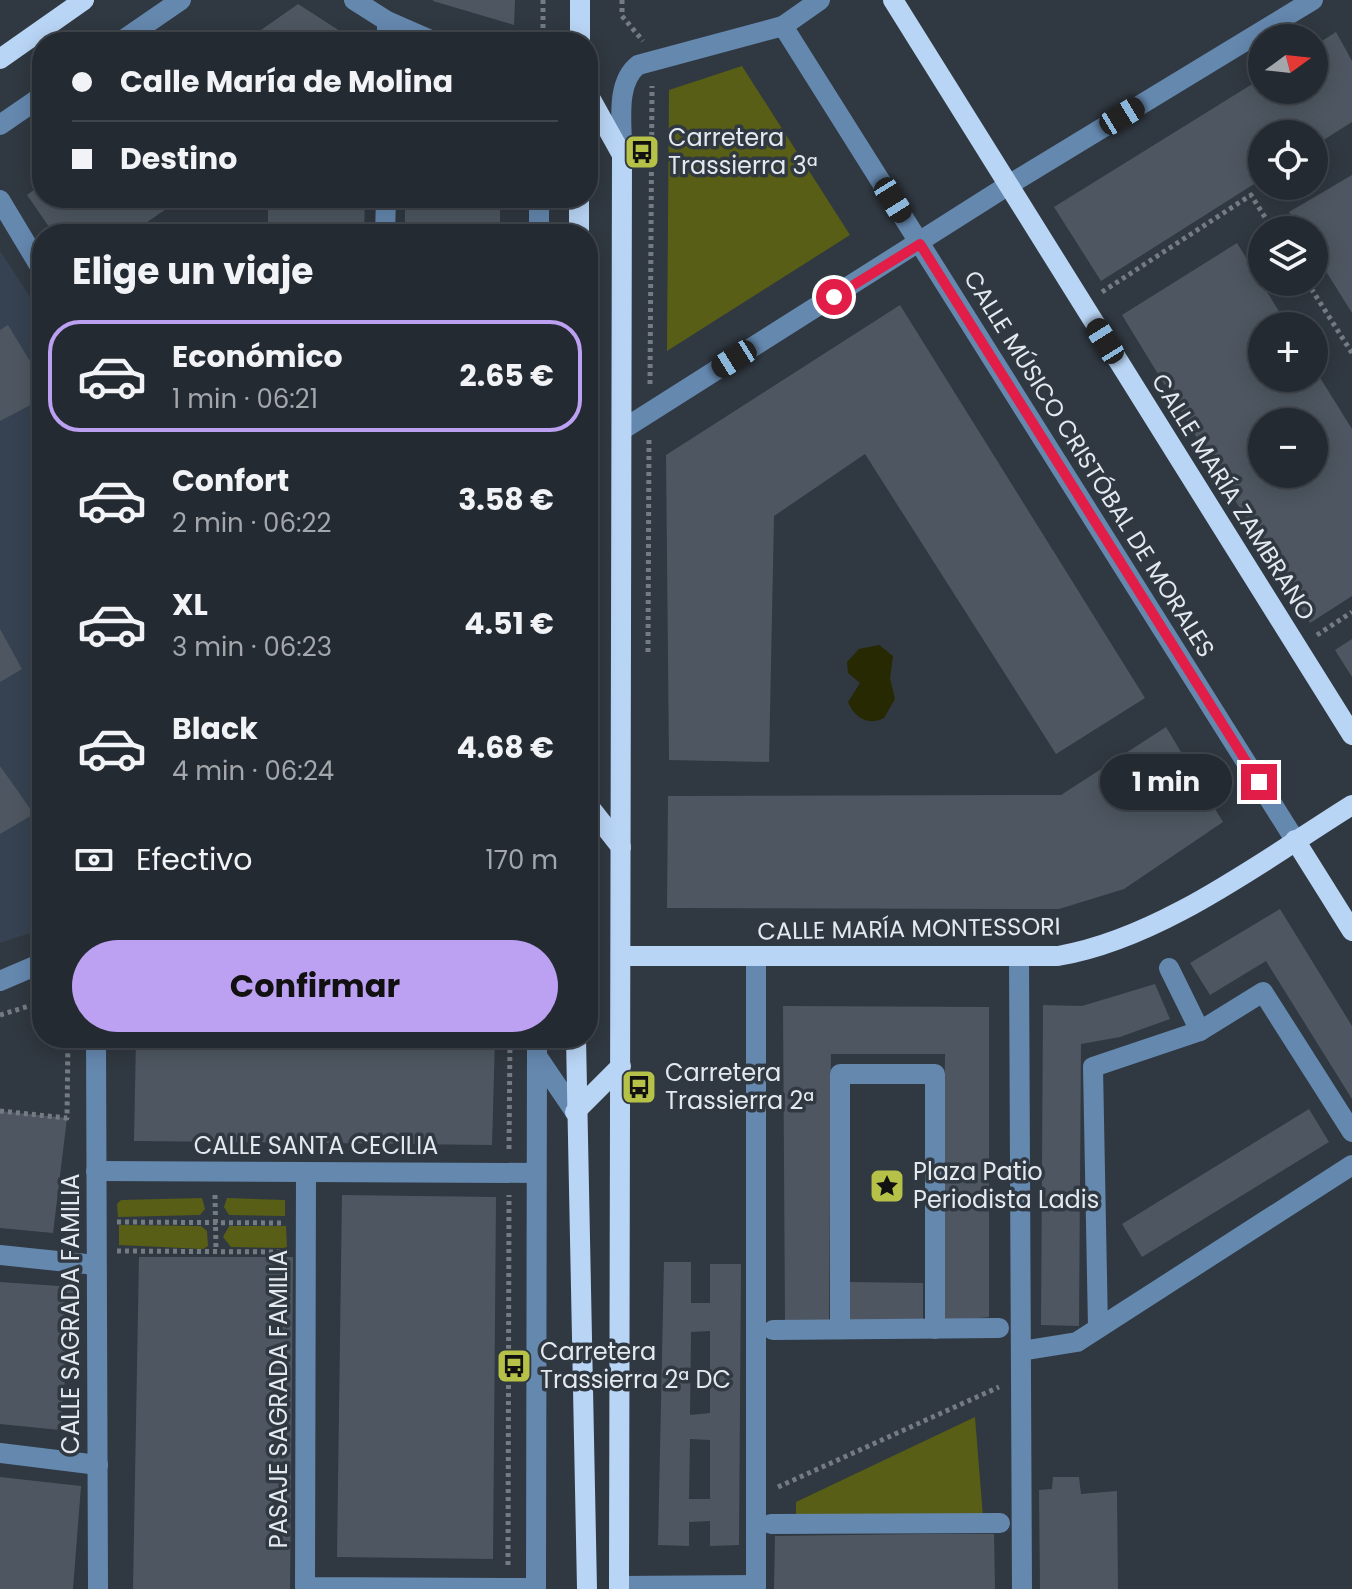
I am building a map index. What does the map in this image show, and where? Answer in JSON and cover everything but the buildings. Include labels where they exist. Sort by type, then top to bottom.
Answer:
[{"type":"main road","points":[[38,32],[84,0]]},
{"type":"main road","points":[[580,0],[580,32]]},
{"type":"main road","name":"CALLE MARÍA ZAMBRANO","points":[[893,0],[1352,735]]},
{"type":"main road","points":[[0,59],[32,37]]},
{"type":"main road","points":[[598,112],[622,155],[625,428],[619,1588]]},
{"type":"main road","name":"CALLE MARÍA MONTESSORI","points":[[621,956],[1058,956],[1120,940],[1165,919],[1352,805]]},
{"type":"main road","points":[[598,818],[621,847]]},
{"type":"main road","name":"CALLE MÚSICO CRISTÓBAL DE MORALES","points":[[1295,840],[1352,931]]},
{"type":"main road","points":[[576,1048],[587,1589]]},
{"type":"main road","points":[[575,1112],[621,1066]]},
{"type":"street","points":[[151,21],[153,0]]},
{"type":"street","points":[[135,32],[181,0]]},
{"type":"street","points":[[354,0],[387,21],[412,32]]},
{"type":"street","points":[[622,155],[623,91],[629,72],[638,65],[783,26],[820,0]]},
{"type":"street","points":[[625,428],[920,244],[1007,186],[1313,0]]},
{"type":"street","points":[[387,21],[387,32]]},
{"type":"street","name":"CALLE MÚSICO CRISTÓBAL DE MORALES","points":[[783,26],[1295,840]]},
{"type":"street","points":[[0,125],[32,103]]},
{"type":"street","points":[[0,200],[32,253]]},
{"type":"street","points":[[1019,956],[1022,1589]]},
{"type":"street","points":[[619,1588],[756,1587],[756,958]]},
{"type":"street","points":[[0,981],[32,967]]},
{"type":"street","points":[[1169,968],[1200,1031]]},
{"type":"street","points":[[1098,1328],[1093,1067],[1200,1031],[1263,992],[1352,1132]]},
{"type":"street","name":"CALLE SAGRADA FAMILIA","points":[[96,1048],[98,1589]]},
{"type":"street","points":[[536,1589],[537,1048]]},
{"type":"street","points":[[538,1048],[575,1112]]},
{"type":"street","points":[[840,1329],[840,1074],[935,1074],[935,1329]]},
{"type":"street","points":[[1021,1351],[1077,1342],[1352,1165]]},
{"type":"street","name":"CALLE SANTA CECILIA","points":[[96,1171],[536,1173]]},
{"type":"street","name":"PASAJE SAGRADA FAMILIA","points":[[306,1172],[305,1587],[536,1589]]},
{"type":"street","points":[[0,1255],[96,1265]]},
{"type":"street","points":[[773,1330],[999,1328]]},
{"type":"street","points":[[0,1453],[98,1465]]},
{"type":"street","points":[[771,1524],[1000,1523]]},
{"type":"path","points":[[543,0],[543,32]]},
{"type":"path","points":[[1100,293],[1251,195],[1264,216]]},
{"type":"path","points":[[1316,296],[1352,353]]},
{"type":"path","points":[[1316,635],[1352,612]]},
{"type":"path","points":[[0,1015],[32,1005]]},
{"type":"path","points":[[0,1111],[67,1118],[68,1048]]},
{"type":"path","points":[[508,1588],[510,1048]]},
{"type":"path","points":[[215,1195],[216,1251]]},
{"type":"path","points":[[113,1222],[296,1223]]},
{"type":"path","points":[[113,1251],[296,1252]]},
{"type":"path","points":[[771,1490],[1000,1387]]},
{"type":"shaded area","points":[[0,251],[32,300],[32,932],[0,943]]},
{"type":"shaded area","points":[[879,645],[893,656],[890,678],[895,699],[884,718],[867,721],[854,712],[848,702],[860,683],[848,673],[847,662],[859,649]]},
{"type":"green space","points":[[742,66],[850,235],[667,351],[669,90]]},
{"type":"green space","points":[[202,1198],[205,1209],[200,1215],[118,1217],[117,1204],[121,1200]]},
{"type":"green space","points":[[227,1198],[285,1200],[285,1216],[229,1215],[224,1207]]},
{"type":"green space","points":[[119,1225],[201,1226],[207,1231],[208,1246],[203,1249],[119,1245]]},
{"type":"green space","points":[[229,1226],[286,1226],[287,1248],[231,1247],[223,1237]]},
{"type":"green space","points":[[975,1417],[983,1517],[796,1517],[796,1502]]},
{"type":"place","name":"Carretera Trassierra 3ª","points":[[642,152]]},
{"type":"place","name":"Carretera Trassierra 2ª","points":[[639,1087]]},
{"type":"place","name":"Plaza Patio Periodista Ladis","points":[[887,1186]]},
{"type":"place","name":"Carretera Trassierra 2ª DC","points":[[514,1366]]},
{"type":"route","points":[[834,297],[920,244],[1259,782]]}]
